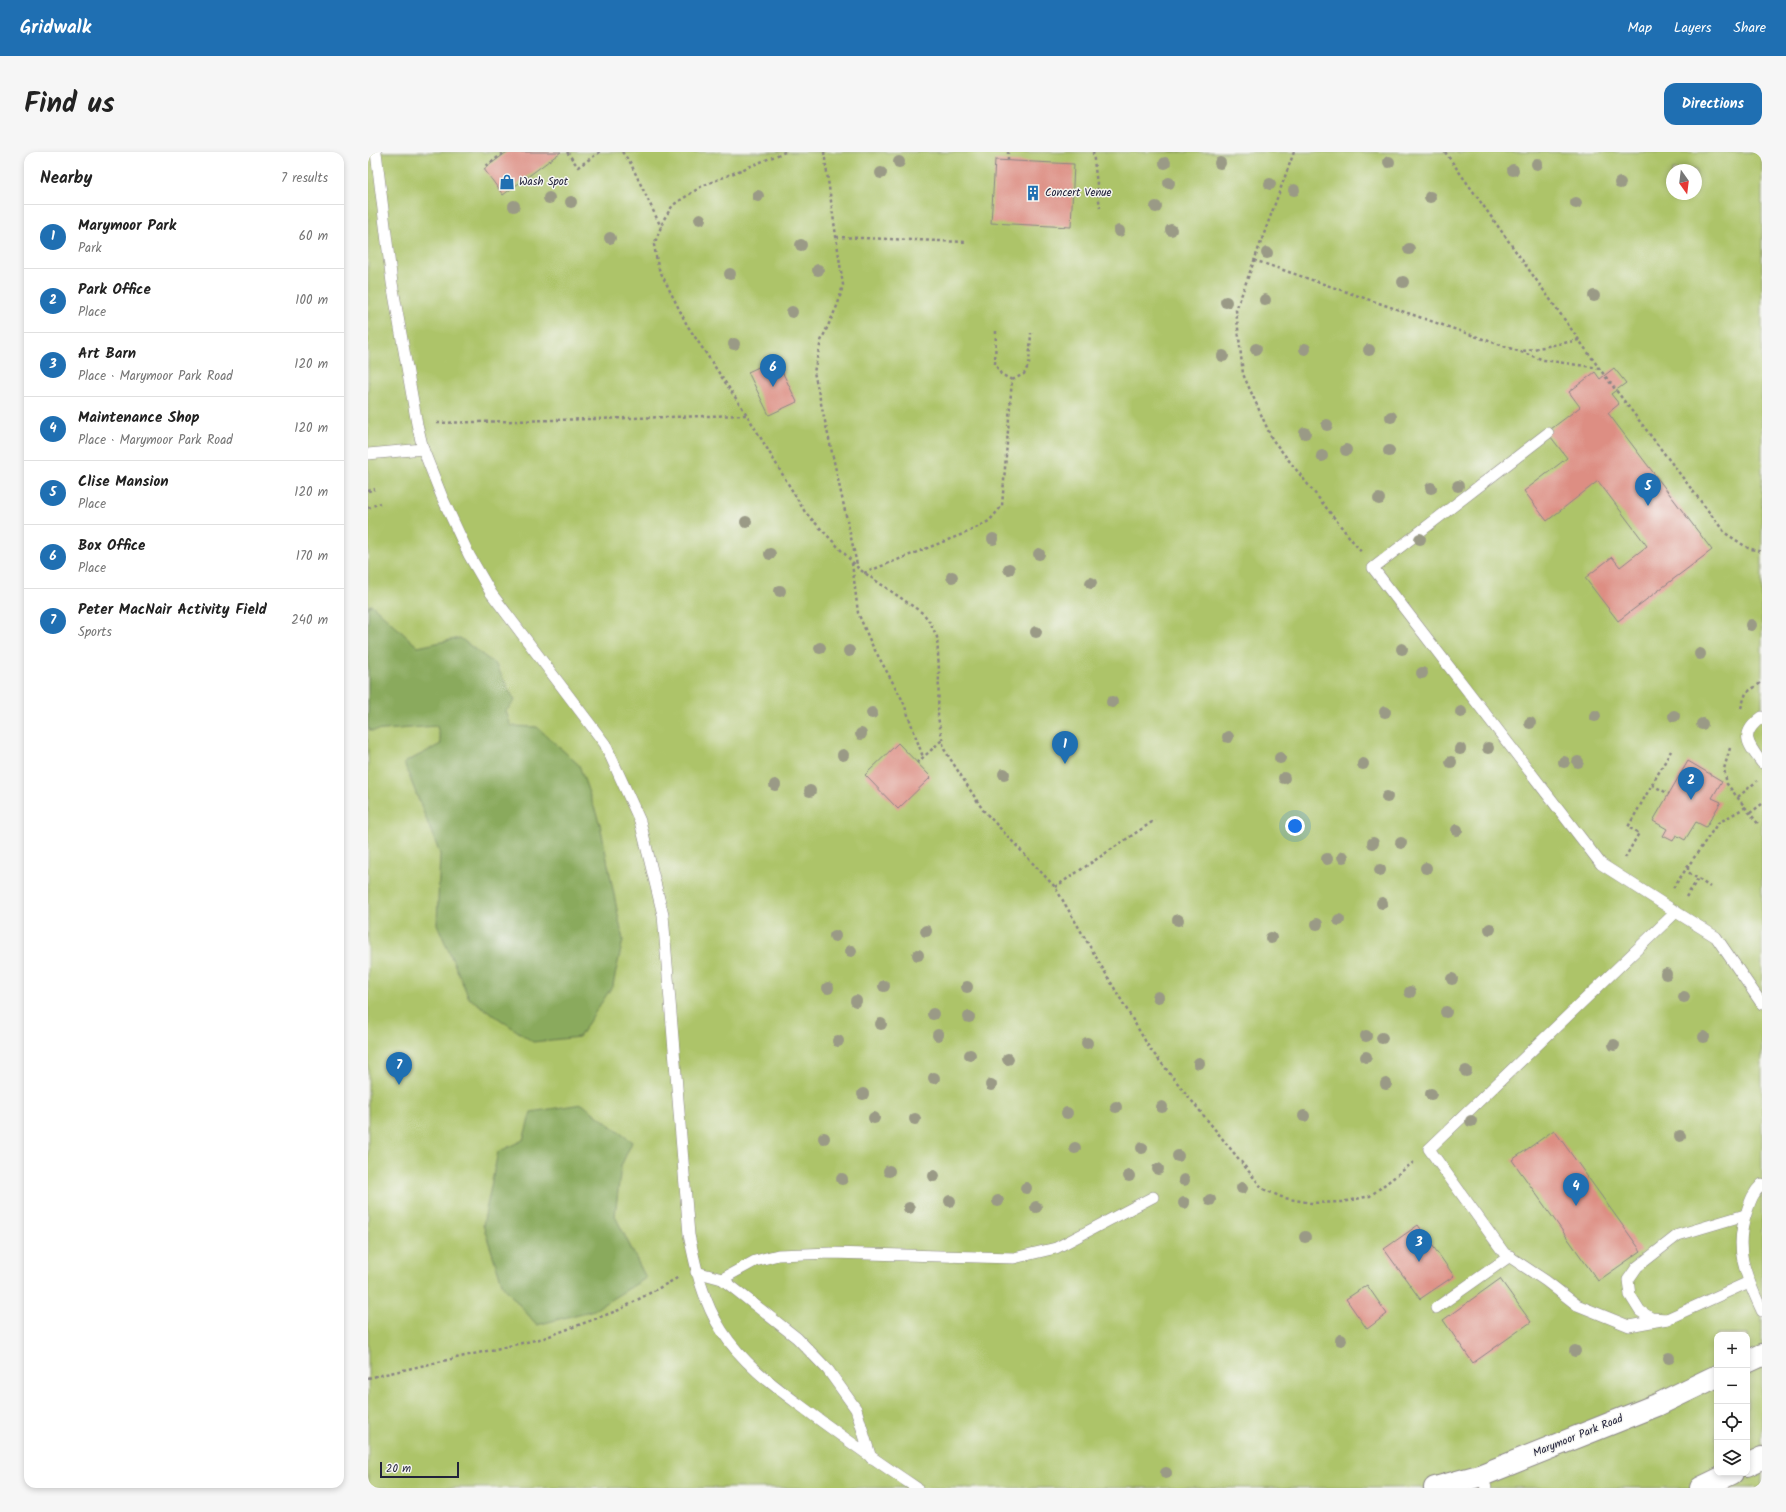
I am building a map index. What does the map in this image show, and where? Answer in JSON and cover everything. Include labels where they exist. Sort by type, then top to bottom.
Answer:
[{"type":"street","points":[[1750,1361],[1762,1355]]},
{"type":"street","name":"Marymoor Park Road","points":[[1435,1488],[1484,1481],[1657,1405],[1714,1377]]},
{"type":"street","points":[[1750,1464],[1762,1458]]},
{"type":"street","points":[[1701,1488],[1726,1476]]},
{"type":"lane","points":[[376,152],[392,283],[417,424],[423,449],[445,504],[470,555],[491,593],[605,744],[640,821],[663,915],[690,1235],[696,1270],[704,1295],[722,1331],[748,1365],[871,1458],[917,1488]]},
{"type":"lane","points":[[1548,433],[1373,568],[1602,864],[1716,937],[1762,1004]]},
{"type":"lane","points":[[368,454],[423,449]]},
{"type":"lane","points":[[1762,716],[1750,726],[1748,738],[1750,747],[1762,763]]},
{"type":"lane","points":[[1676,912],[1429,1150],[1504,1253],[1577,1305],[1630,1326],[1667,1319],[1749,1282]]},
{"type":"lane","points":[[1762,1184],[1753,1193],[1745,1215],[1740,1237],[1743,1263],[1749,1282],[1762,1312]]},
{"type":"lane","points":[[722,1279],[755,1261],[778,1255],[831,1253],[1014,1258],[1056,1248],[1153,1197]]},
{"type":"lane","points":[[1667,1319],[1651,1318],[1640,1311],[1633,1301],[1630,1295],[1628,1280],[1637,1267],[1678,1235],[1745,1215]]},
{"type":"lane","points":[[1436,1308],[1510,1256]]},
{"type":"lane","points":[[696,1270],[722,1279],[797,1338],[828,1370],[856,1409],[871,1458]]},
{"type":"path","points":[[486,166],[505,152]]},
{"type":"path","points":[[572,152],[568,153],[578,167],[600,152]]},
{"type":"path","points":[[622,152],[630,162],[661,227]]},
{"type":"path","points":[[785,152],[702,186],[673,205],[664,219],[654,245],[658,267],[688,325],[746,415],[805,512],[858,569],[924,614],[931,624],[937,637],[939,671],[938,717],[944,749],[982,810],[1055,887],[1150,1049],[1263,1189],[1284,1198],[1311,1203],[1342,1202],[1370,1196],[1429,1150]]},
{"type":"path","points":[[824,152],[843,285],[838,304],[822,341],[814,372],[858,569]]},
{"type":"path","points":[[1008,152],[1008,160]]},
{"type":"path","points":[[1094,152],[1100,208]]},
{"type":"path","points":[[1294,152],[1236,310],[1243,374],[1272,439],[1373,568]]},
{"type":"path","points":[[1445,152],[1578,340],[1725,533],[1748,548],[1762,552]]},
{"type":"path","points":[[836,237],[966,242]]},
{"type":"path","points":[[1254,260],[1522,351],[1544,360],[1599,368]]},
{"type":"path","points":[[996,331],[996,364],[1001,374],[1012,380]]},
{"type":"path","points":[[1012,380],[1024,374],[1029,364],[1031,333]]},
{"type":"path","points":[[1522,351],[1578,340]]},
{"type":"path","points":[[864,573],[968,532],[989,521],[1002,506],[1012,380]]},
{"type":"path","points":[[417,424],[746,415]]},
{"type":"path","points":[[368,491],[375,489]]},
{"type":"path","points":[[368,508],[380,503]]},
{"type":"path","points":[[852,563],[858,613],[871,643],[903,701],[923,757]]},
{"type":"path","points":[[917,763],[942,740]]},
{"type":"path","points":[[1616,873],[1639,834],[1628,827],[1671,751]]},
{"type":"path","points":[[1738,797],[1759,779]]},
{"type":"path","points":[[1652,785],[1669,794]]},
{"type":"path","points":[[1750,813],[1762,804]]},
{"type":"path","points":[[1663,903],[1718,823],[1746,807]]},
{"type":"path","points":[[1055,887],[1155,820]]},
{"type":"path","points":[[1688,866],[1688,872],[1710,887]]},
{"type":"path","points":[[1684,901],[1698,879]]},
{"type":"path","points":[[368,1378],[544,1338],[619,1310],[696,1270]]},
{"type":"green space","points":[[368,152],[1762,152],[1762,1488],[368,1488]]},
{"type":"green space","points":[[372,605],[418,647],[460,638],[496,665],[515,701],[506,711],[511,726],[537,727],[579,765],[600,824],[623,940],[613,985],[579,1037],[533,1042],[469,998],[437,924],[440,854],[404,763],[441,744],[437,726],[371,731],[368,727],[368,606]]},
{"type":"green space","points":[[582,1104],[632,1142],[621,1166],[615,1216],[646,1278],[594,1310],[537,1325],[503,1286],[483,1225],[498,1152],[523,1140],[531,1112]]},
{"type":"building","name":"Wash Spot","points":[[507,152],[561,152],[503,195],[484,169]]},
{"type":"building","name":"Concert Venue","points":[[995,160],[1074,164],[1071,227],[991,223]]},
{"type":"building","points":[[776,359],[797,402],[769,415],[748,372]]},
{"type":"building","points":[[1614,368],[1626,383],[1611,394],[1619,404],[1608,413],[1712,550],[1618,621],[1585,578],[1612,557],[1620,567],[1647,546],[1598,481],[1547,521],[1524,491],[1567,458],[1547,432],[1580,407],[1569,392],[1595,372],[1600,379]]},
{"type":"building","points":[[898,743],[931,777],[898,809],[865,775]]},
{"type":"building","points":[[1688,761],[1722,781],[1712,798],[1721,802],[1706,827],[1696,822],[1685,840],[1676,835],[1673,841],[1663,836],[1667,829],[1653,821]]},
{"type":"building","points":[[1554,1130],[1641,1251],[1598,1281],[1512,1160]]},
{"type":"building","points":[[1418,1225],[1454,1276],[1420,1299],[1384,1249]]},
{"type":"building","points":[[1500,1279],[1531,1322],[1473,1363],[1443,1320]]},
{"type":"building","points":[[1367,1285],[1387,1314],[1367,1329],[1346,1299]]},
{"type":"place","name":"Wash Spot","points":[[507,182]]},
{"type":"place","name":"Concert Venue","points":[[1033,193]]},
{"type":"place","name":"Box Office","points":[[773,387]]},
{"type":"place","name":"Clise Mansion","points":[[1648,506]]},
{"type":"place","name":"Marymoor Park","points":[[1065,764]]},
{"type":"place","name":"Park Office","points":[[1691,800]]},
{"type":"place","name":"Peter MacNair Activity Field","points":[[399,1085]]},
{"type":"place","name":"Maintenance Shop","points":[[1576,1206]]},
{"type":"place","name":"Art Barn","points":[[1419,1262]]}]
